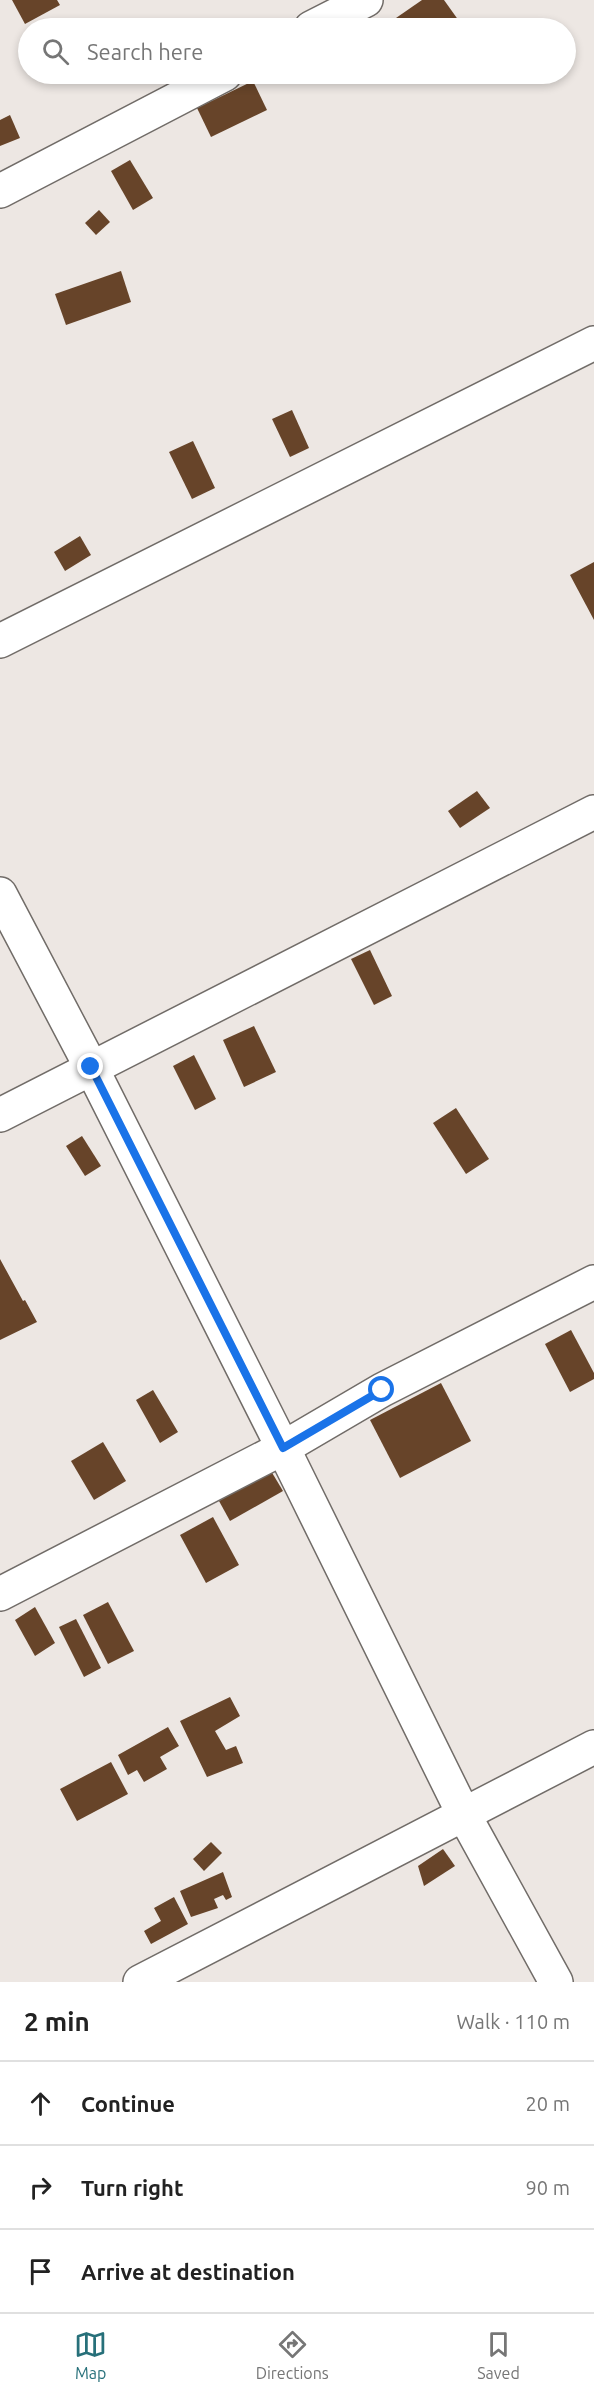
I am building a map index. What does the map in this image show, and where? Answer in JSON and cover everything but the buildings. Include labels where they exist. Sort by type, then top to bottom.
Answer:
[{"type":"street","points":[[331,18],[366,0]]},
{"type":"street","points":[[0,191],[206,84]]},
{"type":"street","points":[[0,641],[594,343]]},
{"type":"street","points":[[0,1115],[594,812]]},
{"type":"street","points":[[0,894],[91,1067],[464,1813],[556,1982]]},
{"type":"street","points":[[0,1594],[283,1448],[382,1390],[594,1282]]},
{"type":"street","points":[[140,1982],[594,1746]]},
{"type":"route","points":[[91,1067],[283,1448],[382,1390]]}]
